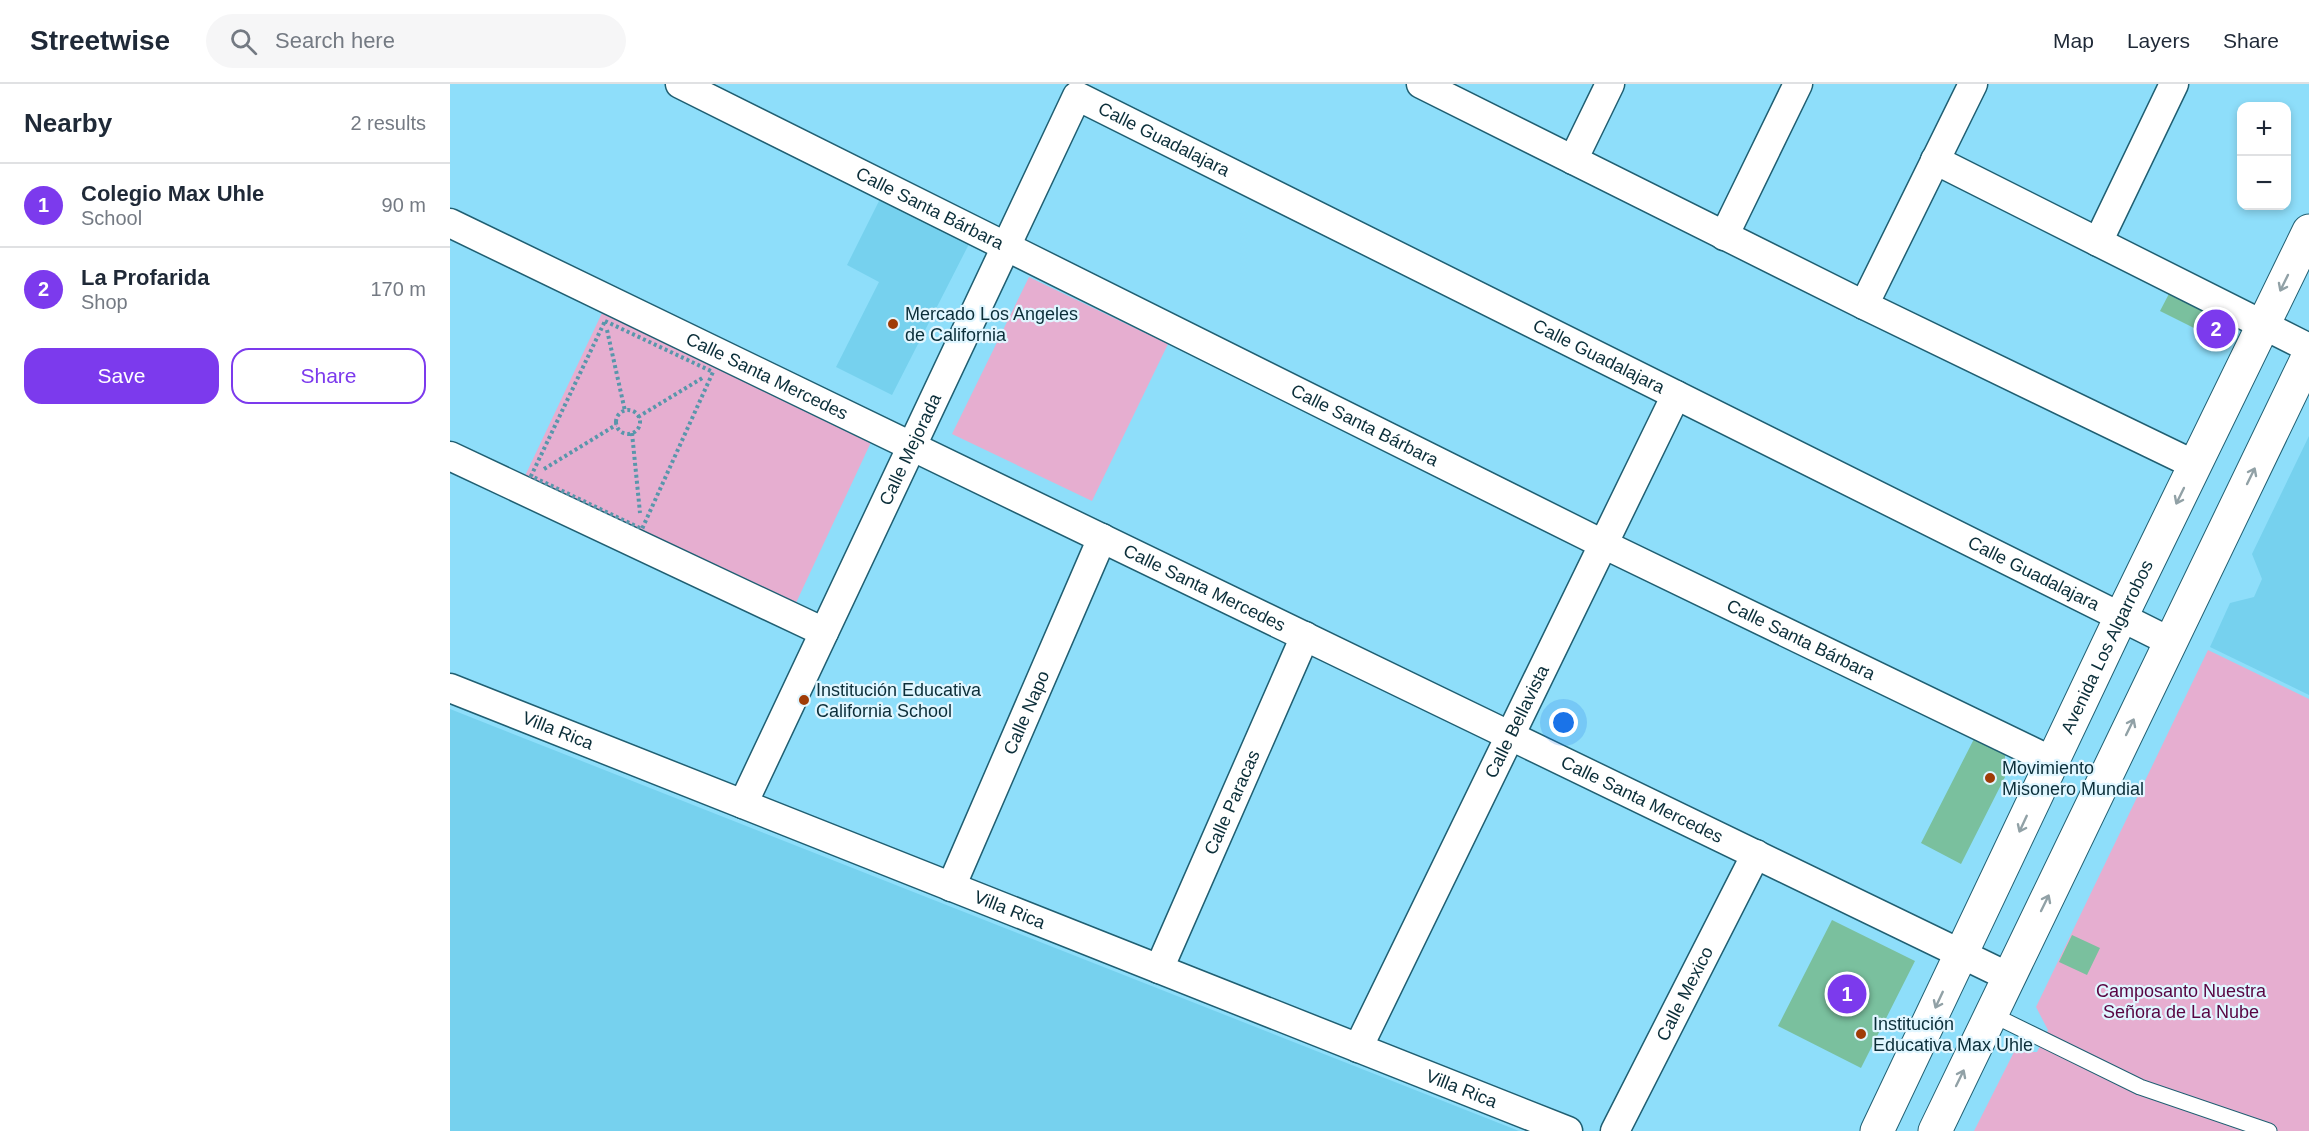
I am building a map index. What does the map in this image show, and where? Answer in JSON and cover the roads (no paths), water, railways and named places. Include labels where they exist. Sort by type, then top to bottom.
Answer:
[{"type":"street","name":"Calle Santa Bárbara","points":[[680,84],[1603,544],[2052,761]]},
{"type":"street","points":[[1420,84],[1864,305],[2195,465]]},
{"type":"street","points":[[1573,160],[1610,84]]},
{"type":"street","points":[[1724,236],[1798,84]]},
{"type":"street","points":[[1864,305],[1973,84]]},
{"type":"street","points":[[2098,242],[2174,84]]},
{"type":"street","name":"Calle Mejorada","points":[[743,804],[1077,96]]},
{"type":"street","name":"Calle Guadalajara","points":[[1077,96],[2171,642]]},
{"type":"street","points":[[1935,160],[2309,348]]},
{"type":"street","name":"Calle Santa Mercedes","points":[[450,223],[609,311],[717,363],[912,446],[2009,977]]},
{"type":"street","name":"Avenida Los Algarrobos","points":[[1877,1131],[2121,617],[2309,231]]},
{"type":"street","points":[[1935,1131],[2309,355]]},
{"type":"street","name":"Calle Bellavista","points":[[1358,1048],[1676,395]]},
{"type":"street","points":[[450,456],[527,484],[638,536],[824,632]]},
{"type":"street","name":"Calle Napo","points":[[951,887],[1102,538]]},
{"type":"street","name":"Calle Paracas","points":[[1159,969],[1305,636]]},
{"type":"street","name":"Villa Rica","points":[[450,688],[1568,1131]]},
{"type":"street","name":"Calle Mexico","points":[[1615,1131],[1756,854]]},
{"type":"lane","points":[[1991,1014],[2140,1087],[2269,1131]]},
{"type":"place","name":"Mercado Los Angeles de California","points":[[893,324]]},
{"type":"place","name":"La Profarida","points":[[2216,329]]},
{"type":"place","name":"Institución Educativa California School","points":[[804,700]]},
{"type":"place","name":"Movimiento Misonero Mundial","points":[[1990,778]]},
{"type":"place","name":"Colegio Max Uhle","points":[[1847,994]]},
{"type":"place","name":"Institución Educativa Max Uhle","points":[[1861,1034]]},
{"type":"park label","name":"Camposanto Nuestra Señora de La Nube","points":[[2181,1001]]}]
